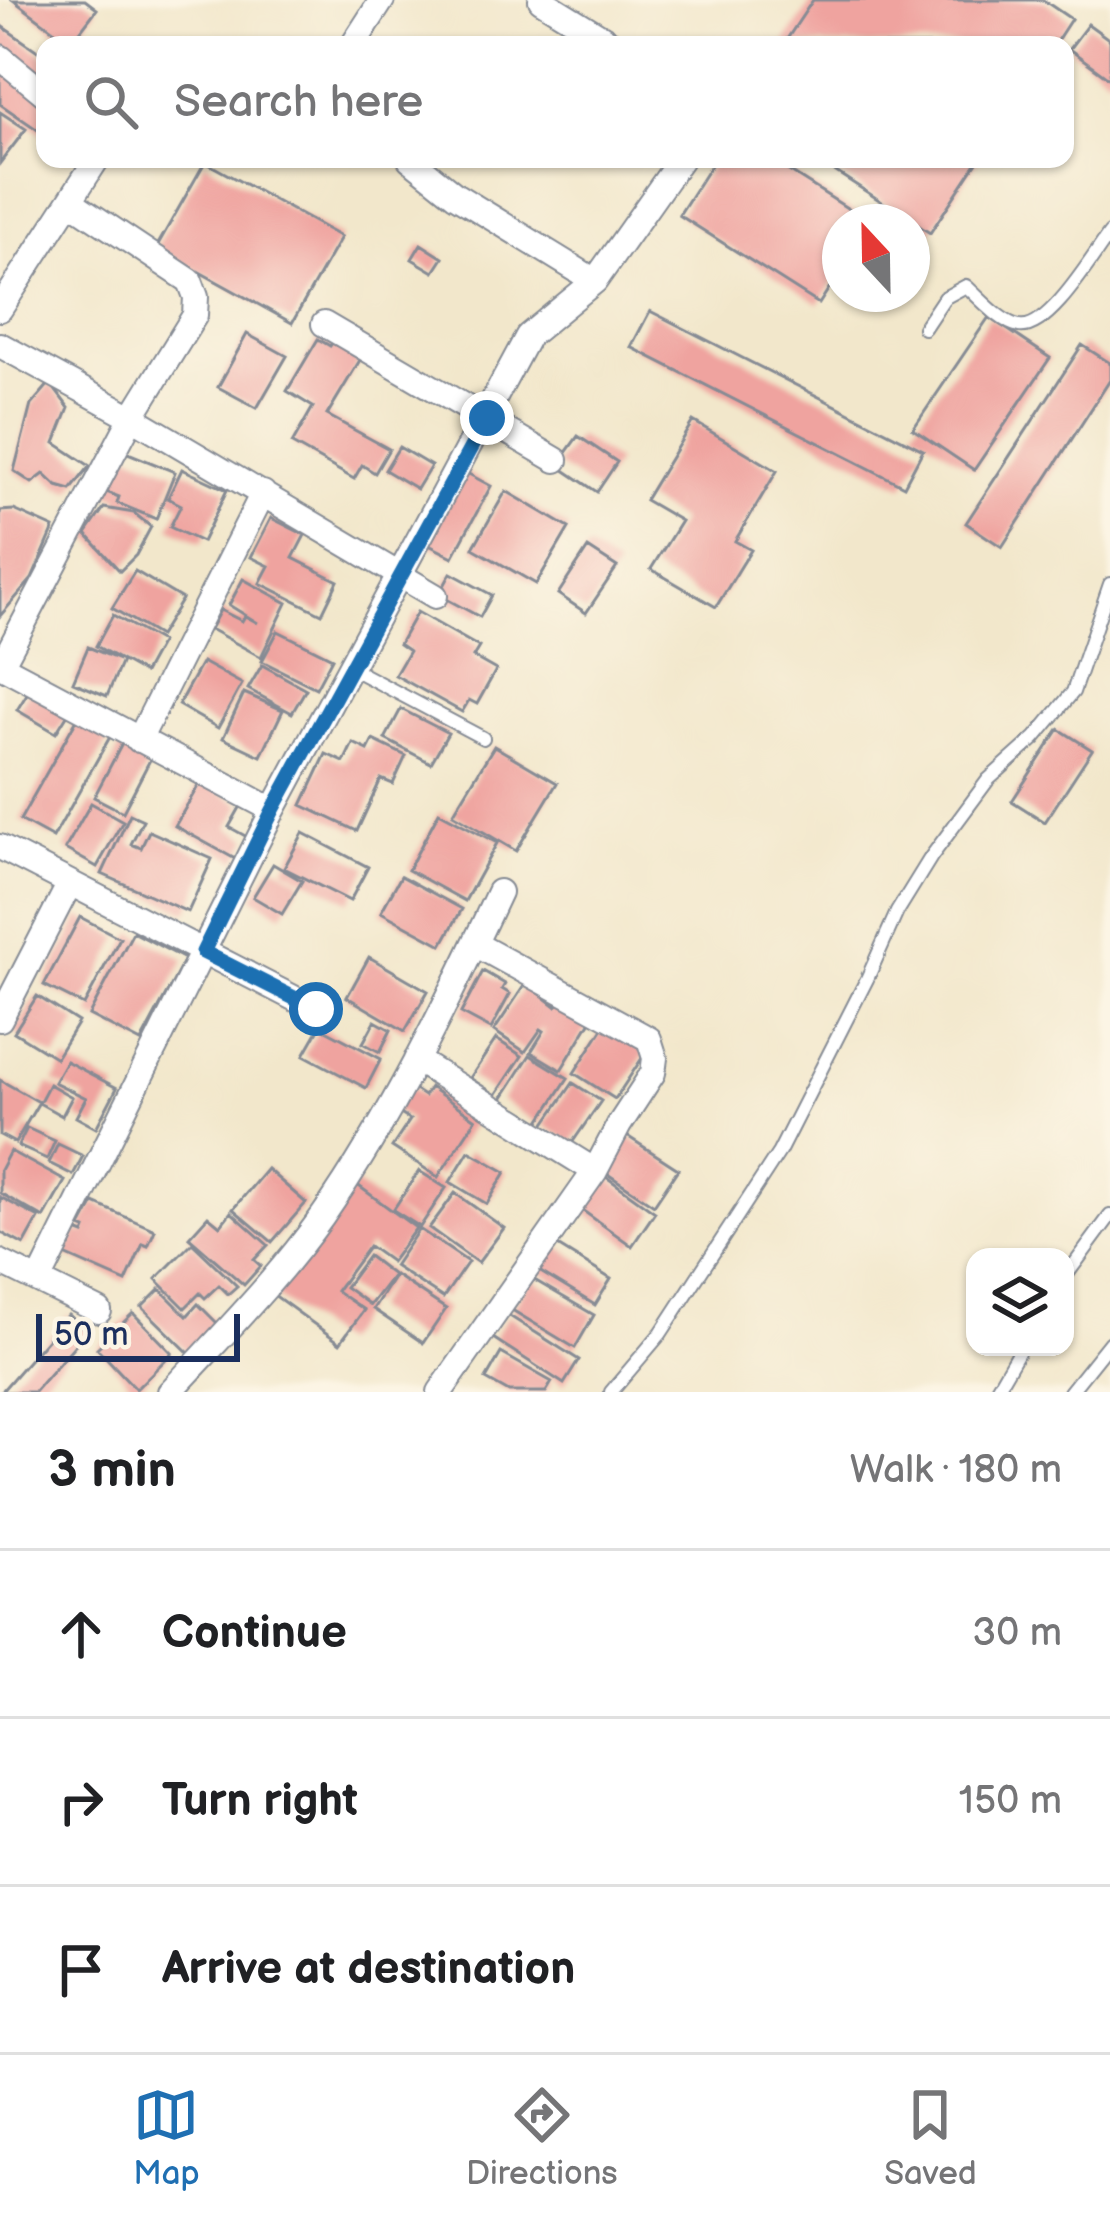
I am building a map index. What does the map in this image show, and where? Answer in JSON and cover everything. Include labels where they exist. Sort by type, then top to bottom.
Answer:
[{"type":"street","points":[[359,36],[382,0]]},
{"type":"street","points":[[541,0],[599,36]]},
{"type":"street","points":[[0,57],[36,87]]},
{"type":"street","points":[[0,309],[91,168]]},
{"type":"street","points":[[421,168],[455,195],[595,281]]},
{"type":"street","points":[[38,1281],[273,810],[528,337],[595,281],[675,168]]},
{"type":"street","points":[[70,201],[190,281],[196,297],[195,315],[132,417],[0,666],[273,810]]},
{"type":"street","points":[[324,324],[556,460]]},
{"type":"street","points":[[0,346],[132,417],[435,596]]},
{"type":"street","points":[[140,740],[263,493]]},
{"type":"street","points":[[0,847],[316,1009]]},
{"type":"street","points":[[0,1019],[70,883]]},
{"type":"street","points":[[170,1392],[274,1278],[323,1215],[416,1060],[499,892]]},
{"type":"street","points":[[440,1392],[595,1171],[653,1073],[656,1058],[649,1040],[475,944]]},
{"type":"street","points":[[416,1060],[595,1171]]},
{"type":"street","points":[[0,1262],[100,1311]]},
{"type":"lane","points":[[924,328],[944,298],[965,286],[1014,326],[1037,322],[1053,309],[1110,232]]},
{"type":"lane","points":[[611,1392],[661,1333],[778,1152],[897,912],[931,857],[988,780],[1034,738],[1073,692],[1110,584]]},
{"type":"lane","points":[[351,668],[483,738]]},
{"type":"lane","points":[[1074,1265],[1110,1216]]},
{"type":"lane","points":[[1070,1392],[1110,1342]]},
{"type":"lane","points":[[995,1392],[1016,1356]]},
{"type":"building","points":[[13,0],[85,0],[97,9],[76,36],[62,36]]},
{"type":"building","points":[[813,0],[1043,0],[1071,19],[1060,36],[789,36]]},
{"type":"building","points":[[1088,24],[1110,40],[1110,79],[1074,53],[1074,42]]},
{"type":"building","points":[[0,25],[36,50],[36,129],[0,104]]},
{"type":"building","points":[[0,112],[26,129],[0,163]]},
{"type":"building","points":[[202,168],[216,168],[341,237],[292,323],[156,248]]},
{"type":"building","points":[[709,168],[784,168],[841,204],[822,204],[819,304],[679,215]]},
{"type":"building","points":[[830,168],[973,168],[930,233],[930,204],[885,204]]},
{"type":"building","points":[[421,244],[443,258],[434,272],[412,259]]},
{"type":"building","points":[[650,311],[923,450],[904,486],[631,347]]},
{"type":"building","points":[[989,317],[1050,358],[974,470],[913,429]]},
{"type":"building","points":[[247,334],[287,356],[257,408],[218,387]]},
{"type":"building","points":[[318,339],[330,346],[335,339],[363,355],[327,415],[389,449],[375,473],[362,465],[354,479],[292,444],[313,407],[287,391]]},
{"type":"building","points":[[1082,345],[1110,363],[1110,380],[1002,547],[966,523]]},
{"type":"building","points":[[50,383],[69,408],[55,443],[90,466],[71,490],[57,486],[44,474],[32,483],[14,471],[31,405]]},
{"type":"building","points":[[693,421],[777,471],[735,541],[751,550],[716,607],[651,569],[681,521],[645,500]]},
{"type":"building","points":[[578,436],[617,462],[597,492],[557,465]]},
{"type":"building","points":[[399,447],[431,466],[417,489],[385,470]]},
{"type":"building","points":[[123,451],[175,472],[156,519],[117,503],[119,497],[106,492]]},
{"type":"building","points":[[182,469],[227,490],[202,542],[170,527],[181,505],[168,498]]},
{"type":"building","points":[[463,471],[491,486],[453,557],[425,543]]},
{"type":"building","points":[[506,491],[569,528],[536,584],[473,548]]},
{"type":"building","points":[[104,508],[134,513],[151,527],[136,555],[120,571],[86,534]]},
{"type":"building","points":[[14,510],[54,528],[32,579],[0,616],[0,511]]},
{"type":"building","points":[[271,518],[305,535],[293,558],[338,581],[322,614],[260,583],[269,566],[251,557]]},
{"type":"building","points":[[588,548],[617,567],[586,613],[558,594]]},
{"type":"building","points":[[135,571],[182,599],[159,636],[112,608]]},
{"type":"building","points":[[451,573],[492,595],[480,617],[439,595]]},
{"type":"building","points":[[243,579],[287,603],[261,657],[210,629],[220,610],[258,623],[229,605]]},
{"type":"building","points":[[417,612],[479,647],[473,657],[496,670],[477,704],[469,700],[462,712],[395,675],[409,651],[399,644]]},
{"type":"building","points":[[113,615],[161,642],[144,673],[96,646]]},
{"type":"building","points":[[278,631],[332,658],[316,688],[262,661]]},
{"type":"building","points":[[88,647],[122,661],[107,696],[73,682]]},
{"type":"building","points":[[202,662],[242,684],[218,728],[178,705]]},
{"type":"building","points":[[262,665],[306,689],[292,713],[248,689]]},
{"type":"building","points":[[30,689],[69,712],[56,733],[17,710]]},
{"type":"building","points":[[244,693],[283,710],[261,756],[223,738]]},
{"type":"building","points":[[401,709],[448,733],[431,763],[385,739]]},
{"type":"building","points":[[78,717],[111,735],[53,838],[20,820]]},
{"type":"building","points":[[1059,729],[1092,750],[1045,822],[1012,801]]},
{"type":"building","points":[[124,740],[153,754],[123,812],[94,797]]},
{"type":"building","points":[[373,740],[406,756],[393,784],[381,779],[357,831],[302,805],[326,754],[344,762],[353,743],[368,750]]},
{"type":"building","points":[[494,746],[557,783],[516,851],[453,814]]},
{"type":"building","points":[[201,781],[242,804],[229,827],[249,838],[237,860],[175,826]]},
{"type":"building","points":[[91,803],[123,821],[97,867],[65,849]]},
{"type":"building","points":[[439,812],[497,843],[465,901],[408,870]]},
{"type":"building","points":[[130,814],[143,820],[131,844],[141,848],[149,831],[212,859],[188,912],[102,874]]},
{"type":"building","points":[[303,833],[368,867],[350,901],[284,868]]},
{"type":"building","points":[[273,864],[302,881],[282,914],[253,897]]},
{"type":"building","points":[[401,876],[462,909],[442,945],[381,912]]},
{"type":"building","points":[[80,917],[120,938],[84,1005],[44,985]]},
{"type":"building","points":[[133,932],[185,959],[141,1042],[89,1015]]},
{"type":"building","points":[[369,957],[428,991],[405,1031],[347,997]]},
{"type":"building","points":[[483,971],[505,984],[502,989],[510,994],[491,1029],[461,1013]]},
{"type":"building","points":[[526,983],[556,1006],[562,1001],[592,1019],[561,1070],[531,1052],[541,1029],[525,1052],[494,1031]]},
{"type":"building","points":[[37,996],[78,1022],[56,1058],[14,1032]]},
{"type":"building","points":[[375,1021],[391,1030],[380,1052],[363,1043]]},
{"type":"building","points":[[605,1025],[646,1052],[615,1099],[574,1073]]},
{"type":"building","points":[[320,1027],[381,1059],[366,1088],[304,1055]]},
{"type":"building","points":[[496,1039],[522,1056],[496,1095],[470,1078]]},
{"type":"building","points":[[530,1055],[568,1078],[538,1124],[501,1100]]},
{"type":"building","points":[[66,1061],[117,1088],[96,1128],[76,1117],[86,1098],[54,1082]]},
{"type":"building","points":[[0,1080],[39,1102],[15,1143],[0,1135]]},
{"type":"building","points":[[573,1083],[601,1101],[572,1143],[544,1125]]},
{"type":"building","points":[[49,1084],[72,1097],[62,1116],[39,1103]]},
{"type":"building","points":[[407,1085],[424,1096],[430,1087],[476,1119],[438,1177],[392,1147],[410,1120],[391,1108]]},
{"type":"building","points":[[27,1128],[55,1141],[47,1159],[18,1146]]},
{"type":"building","points":[[624,1134],[678,1169],[654,1205],[600,1169]]},
{"type":"building","points":[[58,1144],[83,1156],[73,1175],[49,1163]]},
{"type":"building","points":[[10,1151],[65,1181],[44,1218],[0,1193],[0,1170]]},
{"type":"building","points":[[469,1151],[506,1172],[487,1204],[450,1182]]},
{"type":"building","points":[[267,1169],[306,1203],[272,1242],[233,1209]]},
{"type":"building","points":[[419,1171],[446,1188],[420,1227],[393,1210]]},
{"type":"building","points":[[602,1174],[655,1212],[632,1246],[579,1208]]},
{"type":"building","points":[[356,1184],[416,1228],[391,1262],[369,1246],[336,1291],[364,1310],[340,1343],[274,1295]]},
{"type":"building","points":[[455,1193],[504,1228],[478,1263],[429,1228]]},
{"type":"building","points":[[0,1197],[39,1218],[24,1245],[0,1232]]},
{"type":"building","points":[[94,1203],[155,1230],[148,1246],[143,1244],[126,1282],[65,1255],[76,1231],[84,1234],[86,1229],[81,1227]]},
{"type":"building","points":[[231,1212],[268,1245],[254,1260],[261,1266],[244,1285],[189,1237],[208,1216],[220,1226]]},
{"type":"building","points":[[419,1229],[468,1262],[443,1298],[394,1266]]},
{"type":"building","points":[[192,1243],[237,1286],[228,1294],[219,1285],[205,1298],[200,1293],[185,1308],[156,1279]]},
{"type":"building","points":[[556,1245],[611,1279],[595,1305],[539,1271]]},
{"type":"building","points":[[368,1256],[393,1275],[370,1305],[345,1287]]},
{"type":"building","points":[[395,1275],[446,1309],[423,1343],[373,1309]]},
{"type":"building","points":[[531,1278],[594,1315],[575,1348],[512,1310]]},
{"type":"building","points":[[160,1289],[187,1316],[198,1304],[218,1324],[190,1354],[142,1307]]},
{"type":"building","points":[[133,1313],[172,1353],[136,1389],[97,1348]]},
{"type":"building","points":[[68,1315],[87,1331],[34,1392],[1,1392]]},
{"type":"building","points":[[508,1315],[579,1360],[564,1384],[493,1338]]},
{"type":"building","points":[[501,1353],[552,1382],[546,1392],[509,1392],[486,1379]]},
{"type":"route","points":[[316,1009],[203,952],[273,810],[487,418]]}]
